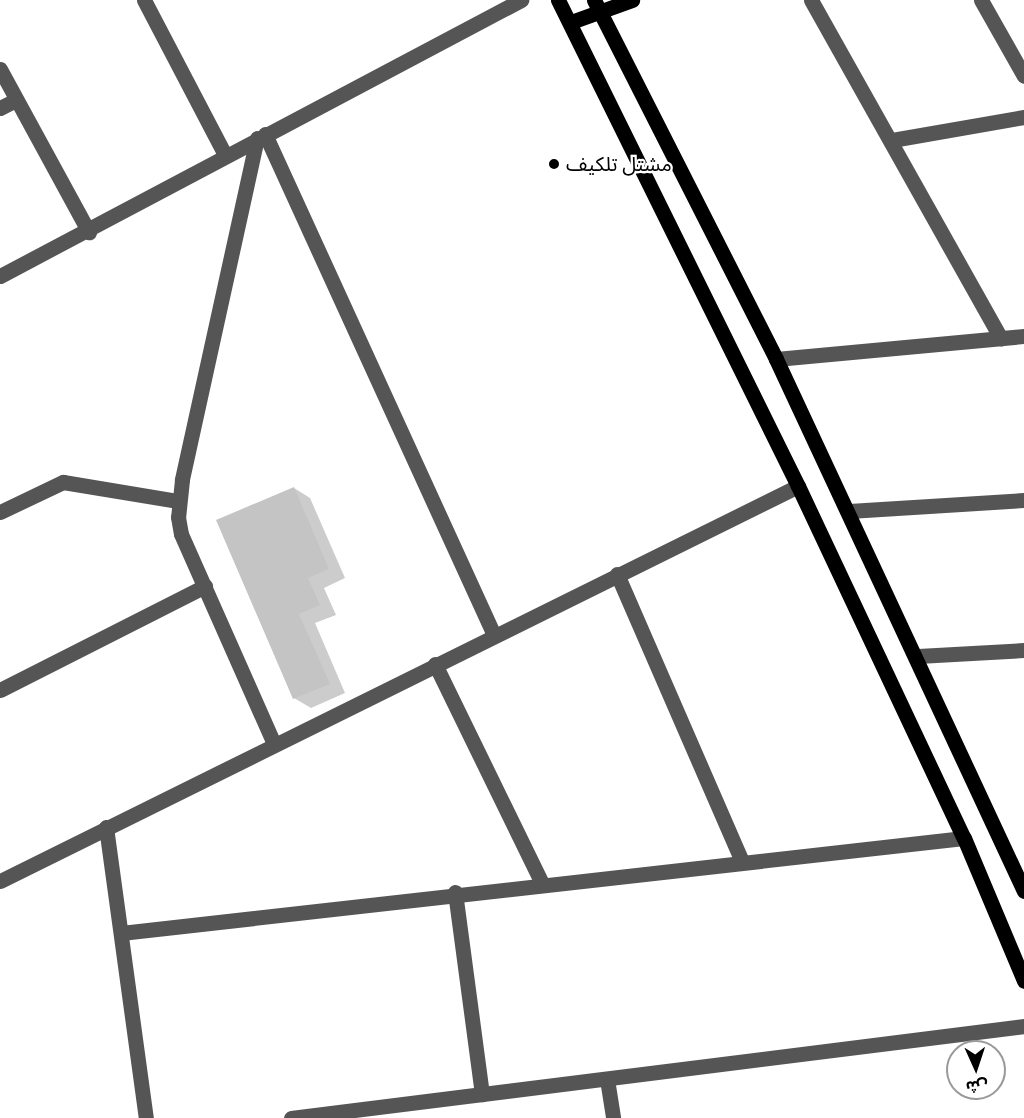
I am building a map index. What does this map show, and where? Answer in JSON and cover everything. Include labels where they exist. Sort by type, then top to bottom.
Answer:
[{"type":"main road","points":[[558,0],[571,22],[798,486],[964,838],[1024,981]]},
{"type":"main road","points":[[571,22],[597,6],[632,0]]},
{"type":"main road","points":[[597,6],[776,359],[918,656],[1024,891]]},
{"type":"street","points":[[144,0],[225,155]]},
{"type":"street","points":[[0,276],[89,232],[225,155],[521,0]]},
{"type":"street","points":[[811,0],[892,140],[1001,338]]},
{"type":"street","points":[[981,0],[1024,76]]},
{"type":"street","points":[[0,69],[89,232]]},
{"type":"street","points":[[0,108],[16,100]]},
{"type":"street","points":[[892,140],[1024,117]]},
{"type":"street","points":[[261,136],[178,501],[181,534],[274,744]]},
{"type":"street","points":[[261,136],[494,635]]},
{"type":"street","points":[[776,359],[1024,336]]},
{"type":"street","points":[[0,512],[63,482],[178,501]]},
{"type":"street","points":[[0,881],[798,486]]},
{"type":"street","points":[[849,511],[1024,500]]},
{"type":"street","points":[[617,574],[742,861]]},
{"type":"street","points":[[0,690],[205,586]]},
{"type":"street","points":[[918,656],[1024,650]]},
{"type":"street","points":[[435,664],[542,883]]},
{"type":"street","points":[[106,827],[146,1118]]},
{"type":"street","points":[[120,933],[454,892],[964,838]]},
{"type":"street","points":[[454,892],[482,1094]]},
{"type":"street","points":[[291,1118],[1024,1026]]},
{"type":"street","points":[[607,1078],[613,1118]]},
{"type":"building","points":[[294,487],[329,569],[308,578],[320,605],[299,614],[330,684],[293,699],[216,520]]},
{"type":"place","name":"مشتل تلكيف","points":[[554,164]]}]
